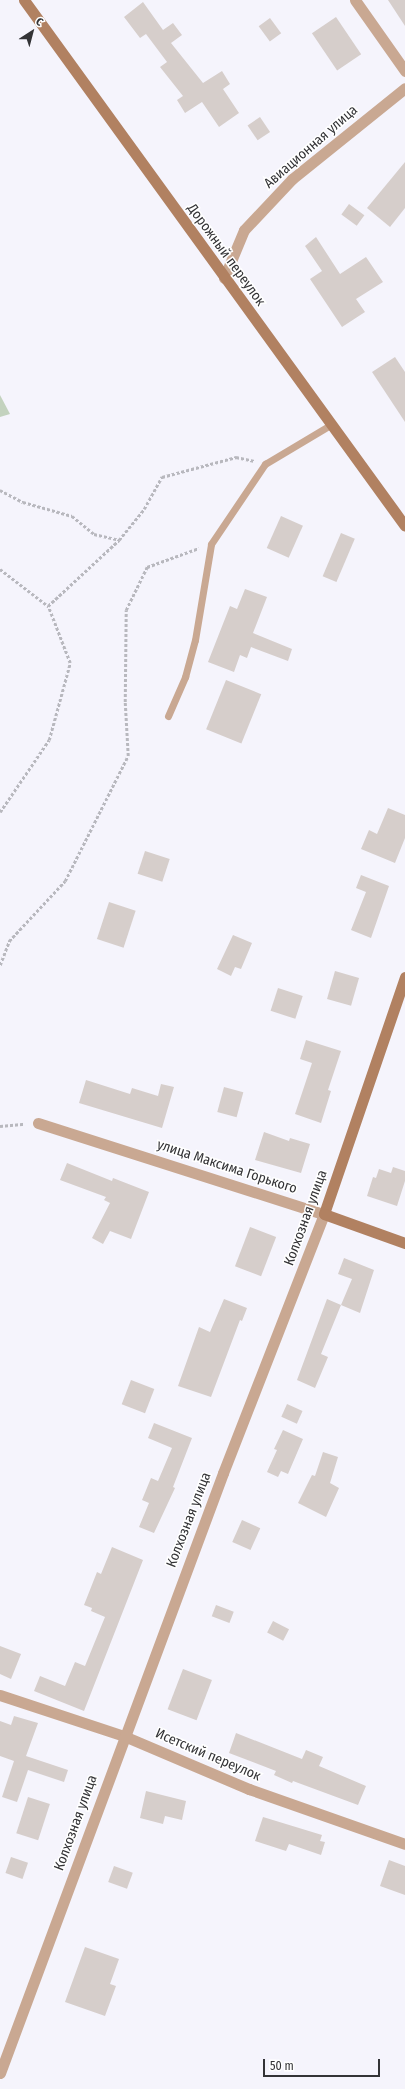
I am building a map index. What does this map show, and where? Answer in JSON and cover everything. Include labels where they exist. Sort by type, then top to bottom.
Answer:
[{"type":"main road","name":"Дорожный переулок","points":[[24,0],[405,526]]},
{"type":"main road","name":"Колхозная улица","points":[[324,1214],[405,977]]},
{"type":"main road","name":"улица Максима Горького","points":[[324,1214],[405,1243]]},
{"type":"street","points":[[355,0],[405,71]]},
{"type":"street","name":"Авиационная улица","points":[[224,278],[244,230],[249,224],[292,179],[405,88]]},
{"type":"street","name":"улица Максима Горького","points":[[38,1123],[324,1214]]},
{"type":"street","name":"Колхозная улица","points":[[0,2073],[226,1465],[324,1214]]},
{"type":"street","name":"Исетский переулок","points":[[0,1695],[124,1736],[249,1789],[405,1844]]},
{"type":"lane","points":[[168,716],[185,677],[195,640],[211,544],[265,464],[332,424]]},
{"type":"path","points":[[48,606],[119,540],[144,509],[162,477],[236,457],[265,464]]},
{"type":"path","points":[[0,490],[23,502],[72,516],[94,534],[119,540]]},
{"type":"path","points":[[0,965],[9,941],[65,882],[128,756],[124,702],[126,610],[147,567],[211,544]]},
{"type":"path","points":[[0,569],[48,606],[70,663],[49,740],[0,812]]},
{"type":"path","points":[[0,1126],[38,1123]]},
{"type":"green space","points":[[0,395],[10,414],[0,417]]},
{"type":"building","points":[[388,0],[405,0],[405,26]]},
{"type":"building","points":[[143,2],[163,30],[173,23],[182,35],[171,43],[203,83],[222,71],[230,84],[223,89],[239,113],[219,127],[202,102],[185,113],[177,100],[183,96],[160,67],[167,62],[146,34],[140,38],[124,17]]},
{"type":"building","points":[[336,17],[361,54],[337,71],[312,33]]},
{"type":"building","points":[[270,18],[281,33],[270,42],[259,26]]},
{"type":"building","points":[[260,117],[270,132],[258,140],[248,125]]},
{"type":"building","points":[[405,162],[405,208],[390,227],[367,208]]},
{"type":"building","points":[[349,204],[364,215],[357,226],[341,215]]},
{"type":"building","points":[[316,237],[340,274],[366,257],[383,282],[356,299],[365,312],[342,327],[310,279],[322,271],[305,246]]},
{"type":"building","points":[[395,357],[405,372],[405,422],[372,372]]},
{"type":"building","points":[[281,516],[303,526],[289,558],[267,548]]},
{"type":"building","points":[[341,533],[355,539],[336,582],[323,576]]},
{"type":"building","points":[[245,589],[267,597],[253,633],[292,649],[288,661],[251,647],[247,658],[240,655],[234,672],[208,662],[230,606],[237,609]]},
{"type":"building","points":[[226,680],[261,694],[241,743],[206,729]]},
{"type":"building","points":[[388,808],[405,815],[405,838],[395,863],[361,849],[369,830],[377,834]]},
{"type":"building","points":[[145,851],[170,859],[162,882],[138,874]]},
{"type":"building","points":[[361,875],[389,886],[371,938],[351,930],[366,892],[356,888]]},
{"type":"building","points":[[109,902],[136,911],[124,948],[97,939]]},
{"type":"building","points":[[233,935],[252,943],[241,969],[235,967],[231,976],[217,969]]},
{"type":"building","points":[[335,971],[359,978],[351,1006],[327,999]]},
{"type":"building","points":[[278,988],[303,996],[295,1019],[271,1011]]},
{"type":"building","points":[[306,1040],[341,1051],[328,1090],[331,1091],[321,1123],[295,1114],[312,1063],[300,1059]]},
{"type":"building","points":[[86,1080],[130,1094],[132,1088],[158,1096],[161,1084],[174,1087],[162,1128],[79,1103]]},
{"type":"building","points":[[224,1087],[243,1092],[237,1117],[217,1112]]},
{"type":"building","points":[[264,1132],[289,1141],[290,1138],[310,1144],[301,1173],[255,1160]]},
{"type":"building","points":[[67,1163],[112,1181],[113,1178],[149,1192],[131,1239],[110,1231],[103,1244],[92,1238],[110,1203],[104,1200],[106,1197],[60,1180]]},
{"type":"building","points":[[393,1167],[405,1171],[405,1181],[397,1206],[367,1196],[373,1177],[376,1178],[379,1169],[391,1173]]},
{"type":"building","points":[[250,1227],[276,1237],[261,1276],[235,1266]]},
{"type":"building","points":[[344,1258],[374,1270],[360,1313],[341,1305],[352,1279],[338,1274]]},
{"type":"building","points":[[224,1299],[247,1308],[242,1321],[240,1320],[211,1397],[178,1386],[199,1327],[210,1332]]},
{"type":"building","points":[[327,1299],[341,1305],[321,1354],[328,1357],[315,1388],[297,1380]]},
{"type":"building","points":[[131,1380],[154,1389],[145,1413],[122,1404]]},
{"type":"building","points":[[287,1404],[303,1411],[297,1424],[281,1417]]},
{"type":"building","points":[[154,1423],[192,1438],[173,1487],[175,1488],[154,1533],[139,1527],[149,1503],[142,1500],[151,1478],[158,1481],[172,1448],[148,1438]]},
{"type":"building","points":[[283,1430],[303,1439],[288,1474],[281,1471],[278,1477],[267,1472],[277,1450],[274,1449]]},
{"type":"building","points":[[323,1452],[338,1457],[330,1483],[339,1488],[326,1517],[298,1503],[312,1475],[315,1476]]},
{"type":"building","points":[[242,1520],[260,1528],[251,1550],[232,1542]]},
{"type":"building","points":[[112,1547],[143,1560],[84,1711],[34,1691],[40,1676],[65,1686],[75,1662],[85,1666],[105,1617],[91,1611],[92,1608],[84,1605],[97,1572],[101,1574]]},
{"type":"building","points":[[216,1605],[234,1612],[229,1623],[212,1616]]},
{"type":"building","points":[[273,1621],[289,1629],[283,1641],[267,1633]]},
{"type":"building","points":[[0,1646],[21,1654],[11,1679],[0,1674]]},
{"type":"building","points":[[183,1669],[212,1680],[197,1720],[168,1709]]},
{"type":"building","points":[[14,1716],[38,1723],[26,1756],[68,1770],[64,1782],[28,1770],[17,1802],[2,1797],[14,1761],[0,1756],[0,1721],[11,1725]]},
{"type":"building","points":[[236,1733],[302,1759],[306,1750],[323,1757],[319,1766],[366,1786],[358,1805],[293,1781],[292,1783],[274,1775],[276,1771],[229,1753]]},
{"type":"building","points":[[146,1791],[186,1801],[182,1820],[165,1816],[163,1824],[140,1818]]},
{"type":"building","points":[[28,1797],[50,1804],[38,1840],[16,1833]]},
{"type":"building","points":[[263,1817],[322,1835],[320,1841],[325,1842],[321,1855],[289,1844],[286,1851],[255,1841]]},
{"type":"building","points":[[11,1857],[28,1863],[22,1879],[5,1873]]},
{"type":"building","points":[[389,1860],[405,1866],[405,1895],[380,1886]]},
{"type":"building","points":[[114,1866],[133,1873],[127,1889],[108,1882]]},
{"type":"building","points":[[85,1947],[119,1959],[110,1984],[116,1986],[105,2016],[65,2002]]}]
